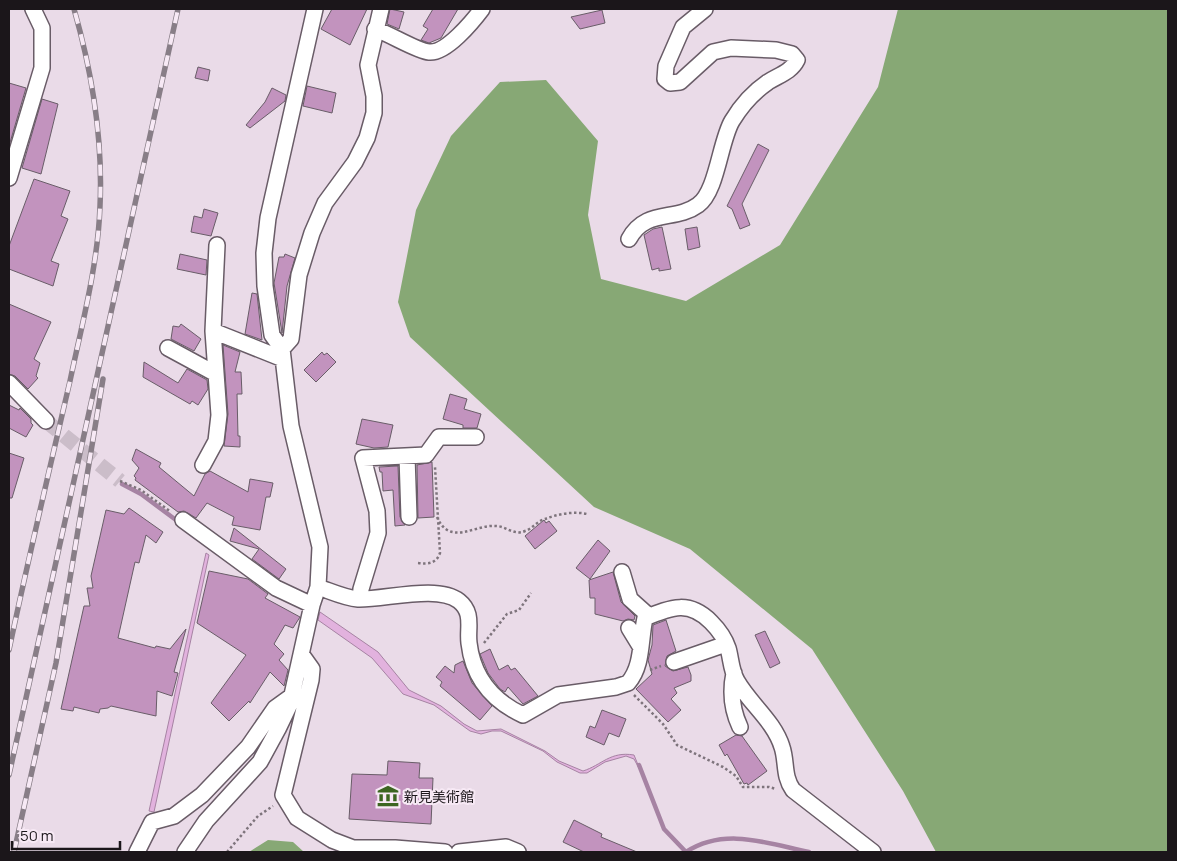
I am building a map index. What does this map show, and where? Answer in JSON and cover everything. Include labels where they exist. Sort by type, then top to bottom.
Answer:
[{"type":"street","points":[[9,178],[42,68],[42,28],[34,9]]},
{"type":"street","points":[[185,852],[206,821],[260,762],[292,696],[318,586],[320,547],[291,426],[282,354],[272,335],[265,286],[264,253],[270,210],[315,9]]},
{"type":"street","points":[[282,354],[291,339],[299,275],[312,233],[325,203],[355,162],[367,138],[374,113],[374,96],[368,65],[381,9]]},
{"type":"street","points":[[375,29],[423,51],[436,52],[472,23],[482,9]]},
{"type":"street","points":[[630,239],[646,220],[691,209],[699,205],[704,199],[713,177],[731,124],[745,101],[767,83],[793,68],[797,60],[792,54],[776,50],[731,48],[713,52],[680,82],[670,82],[665,79],[666,66],[683,27],[705,9]]},
{"type":"street","points":[[203,465],[216,441],[219,415],[216,340],[213,331],[217,245]]},
{"type":"street","points":[[213,331],[282,354]]},
{"type":"street","points":[[168,348],[216,374]]},
{"type":"street","points":[[9,383],[46,420]]},
{"type":"street","points":[[360,599],[361,589],[378,533],[375,502],[362,460],[366,456],[426,454],[440,437],[476,437]]},
{"type":"street","points":[[407,456],[409,517]]},
{"type":"street","points":[[183,520],[276,588],[312,605]]},
{"type":"street","points":[[622,572],[630,599],[649,616]]},
{"type":"street","points":[[318,586],[360,599],[434,593],[452,596],[460,601],[469,616],[470,648],[481,682],[496,698],[524,715],[558,695],[628,683],[639,664],[645,618],[667,610],[692,608],[714,625],[726,644],[736,680],[775,731],[783,748],[787,782],[793,790],[873,852]]},
{"type":"street","points":[[629,628],[640,646]]},
{"type":"street","points":[[674,662],[726,644]]},
{"type":"street","points":[[302,655],[312,669],[311,680],[283,795],[297,818],[332,840],[353,848],[395,848],[445,852]]},
{"type":"street","points":[[734,673],[731,687],[732,703],[740,728]]},
{"type":"street","points":[[137,852],[152,822],[174,816],[202,795],[248,747],[275,708],[292,696]]},
{"type":"street","points":[[459,852],[506,847],[518,852]]},
{"type":"path","points":[[418,563],[432,563],[438,559],[440,553],[435,464]]},
{"type":"path","points":[[120,481],[141,490],[183,520]]},
{"type":"path","points":[[437,517],[442,525],[455,532],[472,532],[493,525],[512,532],[521,532],[545,519],[572,513],[587,514]]},
{"type":"path","points":[[470,648],[485,642],[508,614],[520,610],[531,593]]},
{"type":"path","points":[[635,673],[674,662]]},
{"type":"path","points":[[622,685],[662,724],[677,745],[723,767],[736,776],[743,787],[769,786],[778,789]]},
{"type":"path","points":[[226,852],[258,816],[269,808],[288,803]]},
{"type":"green space","points":[[898,9],[1168,9],[1168,852],[936,852],[903,791],[812,649],[690,549],[594,507],[410,337],[398,302],[416,210],[451,136],[500,82],[546,80],[598,141],[588,215],[601,279],[686,301],[780,245],[878,87]]},
{"type":"green space","points":[[268,840],[293,842],[304,852],[249,852]]},
{"type":"shaded area","points":[[206,553],[209,555],[154,812],[149,811]]},
{"type":"shaded area","points":[[320,612],[378,652],[409,690],[441,706],[464,724],[477,731],[501,729],[545,751],[559,761],[583,771],[612,757],[626,754],[634,755],[641,772],[634,759],[626,756],[605,762],[587,773],[580,773],[557,762],[543,751],[501,731],[481,734],[470,731],[434,705],[403,694],[372,658],[318,620]]},
{"type":"building","points":[[332,9],[367,9],[350,45],[321,29]]},
{"type":"building","points":[[390,9],[404,12],[399,29],[387,24]]},
{"type":"building","points":[[433,9],[458,9],[441,38],[429,43],[421,40],[428,29],[423,26]]},
{"type":"building","points":[[602,10],[605,23],[580,29],[571,17]]},
{"type":"building","points":[[198,67],[210,70],[208,81],[195,78]]},
{"type":"building","points":[[9,83],[26,88],[9,146]]},
{"type":"building","points":[[307,86],[336,93],[332,113],[303,106]]},
{"type":"building","points":[[272,88],[286,95],[285,101],[250,128],[246,125],[265,102]]},
{"type":"building","points":[[42,99],[58,104],[41,174],[22,168]]},
{"type":"building","points":[[758,144],[769,150],[742,204],[750,225],[740,229],[732,209],[727,206]]},
{"type":"building","points":[[34,179],[70,191],[61,216],[68,219],[51,261],[59,264],[53,286],[9,269],[9,246]]},
{"type":"building","points":[[204,209],[218,213],[211,236],[191,232],[194,216],[202,218]]},
{"type":"building","points":[[662,227],[671,269],[659,271],[659,268],[652,270],[644,235],[653,229]]},
{"type":"building","points":[[697,227],[700,247],[688,250],[685,229]]},
{"type":"building","points":[[180,254],[207,260],[206,275],[177,269]]},
{"type":"building","points":[[285,254],[295,258],[287,286],[282,333],[274,283],[279,257],[284,257]]},
{"type":"building","points":[[252,293],[257,294],[262,340],[245,334]]},
{"type":"building","points":[[9,304],[51,322],[34,359],[40,363],[36,376],[38,378],[28,389],[15,376],[9,374]]},
{"type":"building","points":[[181,324],[201,339],[194,351],[171,339],[173,326],[179,327]]},
{"type":"building","points":[[223,345],[240,352],[235,372],[241,372],[242,394],[237,394],[240,447],[224,446],[228,414]]},
{"type":"building","points":[[322,352],[324,355],[327,353],[336,362],[316,382],[304,370]]},
{"type":"building","points":[[144,362],[178,383],[187,369],[207,380],[208,389],[198,405],[192,401],[190,404],[143,377]]},
{"type":"building","points":[[450,394],[467,399],[464,409],[481,414],[477,428],[463,428],[463,425],[443,419]]},
{"type":"building","points":[[9,405],[19,410],[20,408],[31,419],[33,425],[26,437],[9,428]]},
{"type":"building","points":[[362,419],[393,425],[388,447],[374,448],[356,444]]},
{"type":"building","points":[[136,449],[161,463],[159,467],[194,496],[205,474],[210,471],[248,492],[250,479],[273,483],[270,497],[266,497],[260,530],[232,525],[234,517],[207,503],[196,518],[184,511],[178,512],[135,480],[134,476],[139,468],[132,460]]},
{"type":"building","points":[[9,453],[24,458],[12,498],[9,498]]},
{"type":"building","points":[[432,462],[434,517],[418,518],[417,465]]},
{"type":"building","points":[[398,466],[400,517],[405,525],[395,526],[393,490],[383,491],[382,472],[380,472],[379,467]]},
{"type":"building","points":[[129,508],[163,532],[156,543],[146,535],[139,563],[135,562],[118,638],[155,648],[156,646],[170,649],[186,629],[174,672],[178,673],[172,696],[157,691],[156,716],[111,706],[100,709],[99,713],[74,707],[73,711],[61,709],[84,606],[90,606],[87,588],[93,588],[91,576],[106,510],[124,514]]},
{"type":"building","points":[[544,520],[546,523],[549,521],[557,531],[535,549],[525,536]]},
{"type":"building","points":[[234,528],[286,569],[279,579],[252,559],[259,549],[230,541]]},
{"type":"building","points":[[598,540],[610,551],[590,579],[576,568]]},
{"type":"building","points":[[209,571],[248,579],[268,594],[265,598],[300,617],[293,628],[285,625],[274,644],[284,654],[279,660],[288,670],[284,686],[270,672],[250,703],[249,701],[229,721],[211,703],[246,655],[197,623]]},
{"type":"building","points":[[613,572],[621,602],[635,616],[634,620],[628,619],[623,621],[595,614],[595,598],[590,598],[589,580]]},
{"type":"building","points":[[666,620],[676,651],[667,656],[665,666],[673,671],[688,667],[691,675],[691,681],[674,688],[677,693],[671,699],[681,710],[668,722],[636,689],[652,674],[648,660],[652,645],[653,625]]},
{"type":"building","points":[[765,631],[780,663],[770,668],[755,635]]},
{"type":"building","points":[[490,649],[499,670],[508,665],[511,670],[515,668],[538,696],[523,704],[508,687],[505,692],[500,689],[488,673],[480,654]]},
{"type":"building","points":[[463,661],[472,683],[492,706],[480,720],[440,686],[442,682],[436,677],[445,666],[454,673],[455,665]]},
{"type":"building","points":[[602,710],[626,719],[619,737],[609,733],[604,745],[586,737],[590,726],[595,728]]},
{"type":"building","points":[[736,735],[742,736],[767,771],[748,785],[747,783],[744,784],[727,754],[725,756],[719,745]]},
{"type":"building","points":[[388,761],[420,763],[419,778],[433,778],[431,824],[349,819],[352,774],[387,775]]},
{"type":"building","points":[[574,820],[602,834],[601,837],[637,852],[584,852],[563,842]]},
{"type":"waterway","points":[[122,484],[141,494],[180,523]]},
{"type":"waterway","points":[[639,765],[664,829],[686,852]]},
{"type":"waterway","points":[[686,852],[701,844],[731,839],[761,841],[809,852]]},
{"type":"tunnel","points":[[46,421],[120,481]]},
{"type":"railway","points":[[9,650],[84,316],[99,228],[100,157],[98,132],[91,82],[74,9]]},
{"type":"railway","points":[[9,775],[178,9]]},
{"type":"railway","points":[[14,852],[56,663],[103,379]]},
{"type":"place","name":"新見美術館","points":[[388,796]]}]
